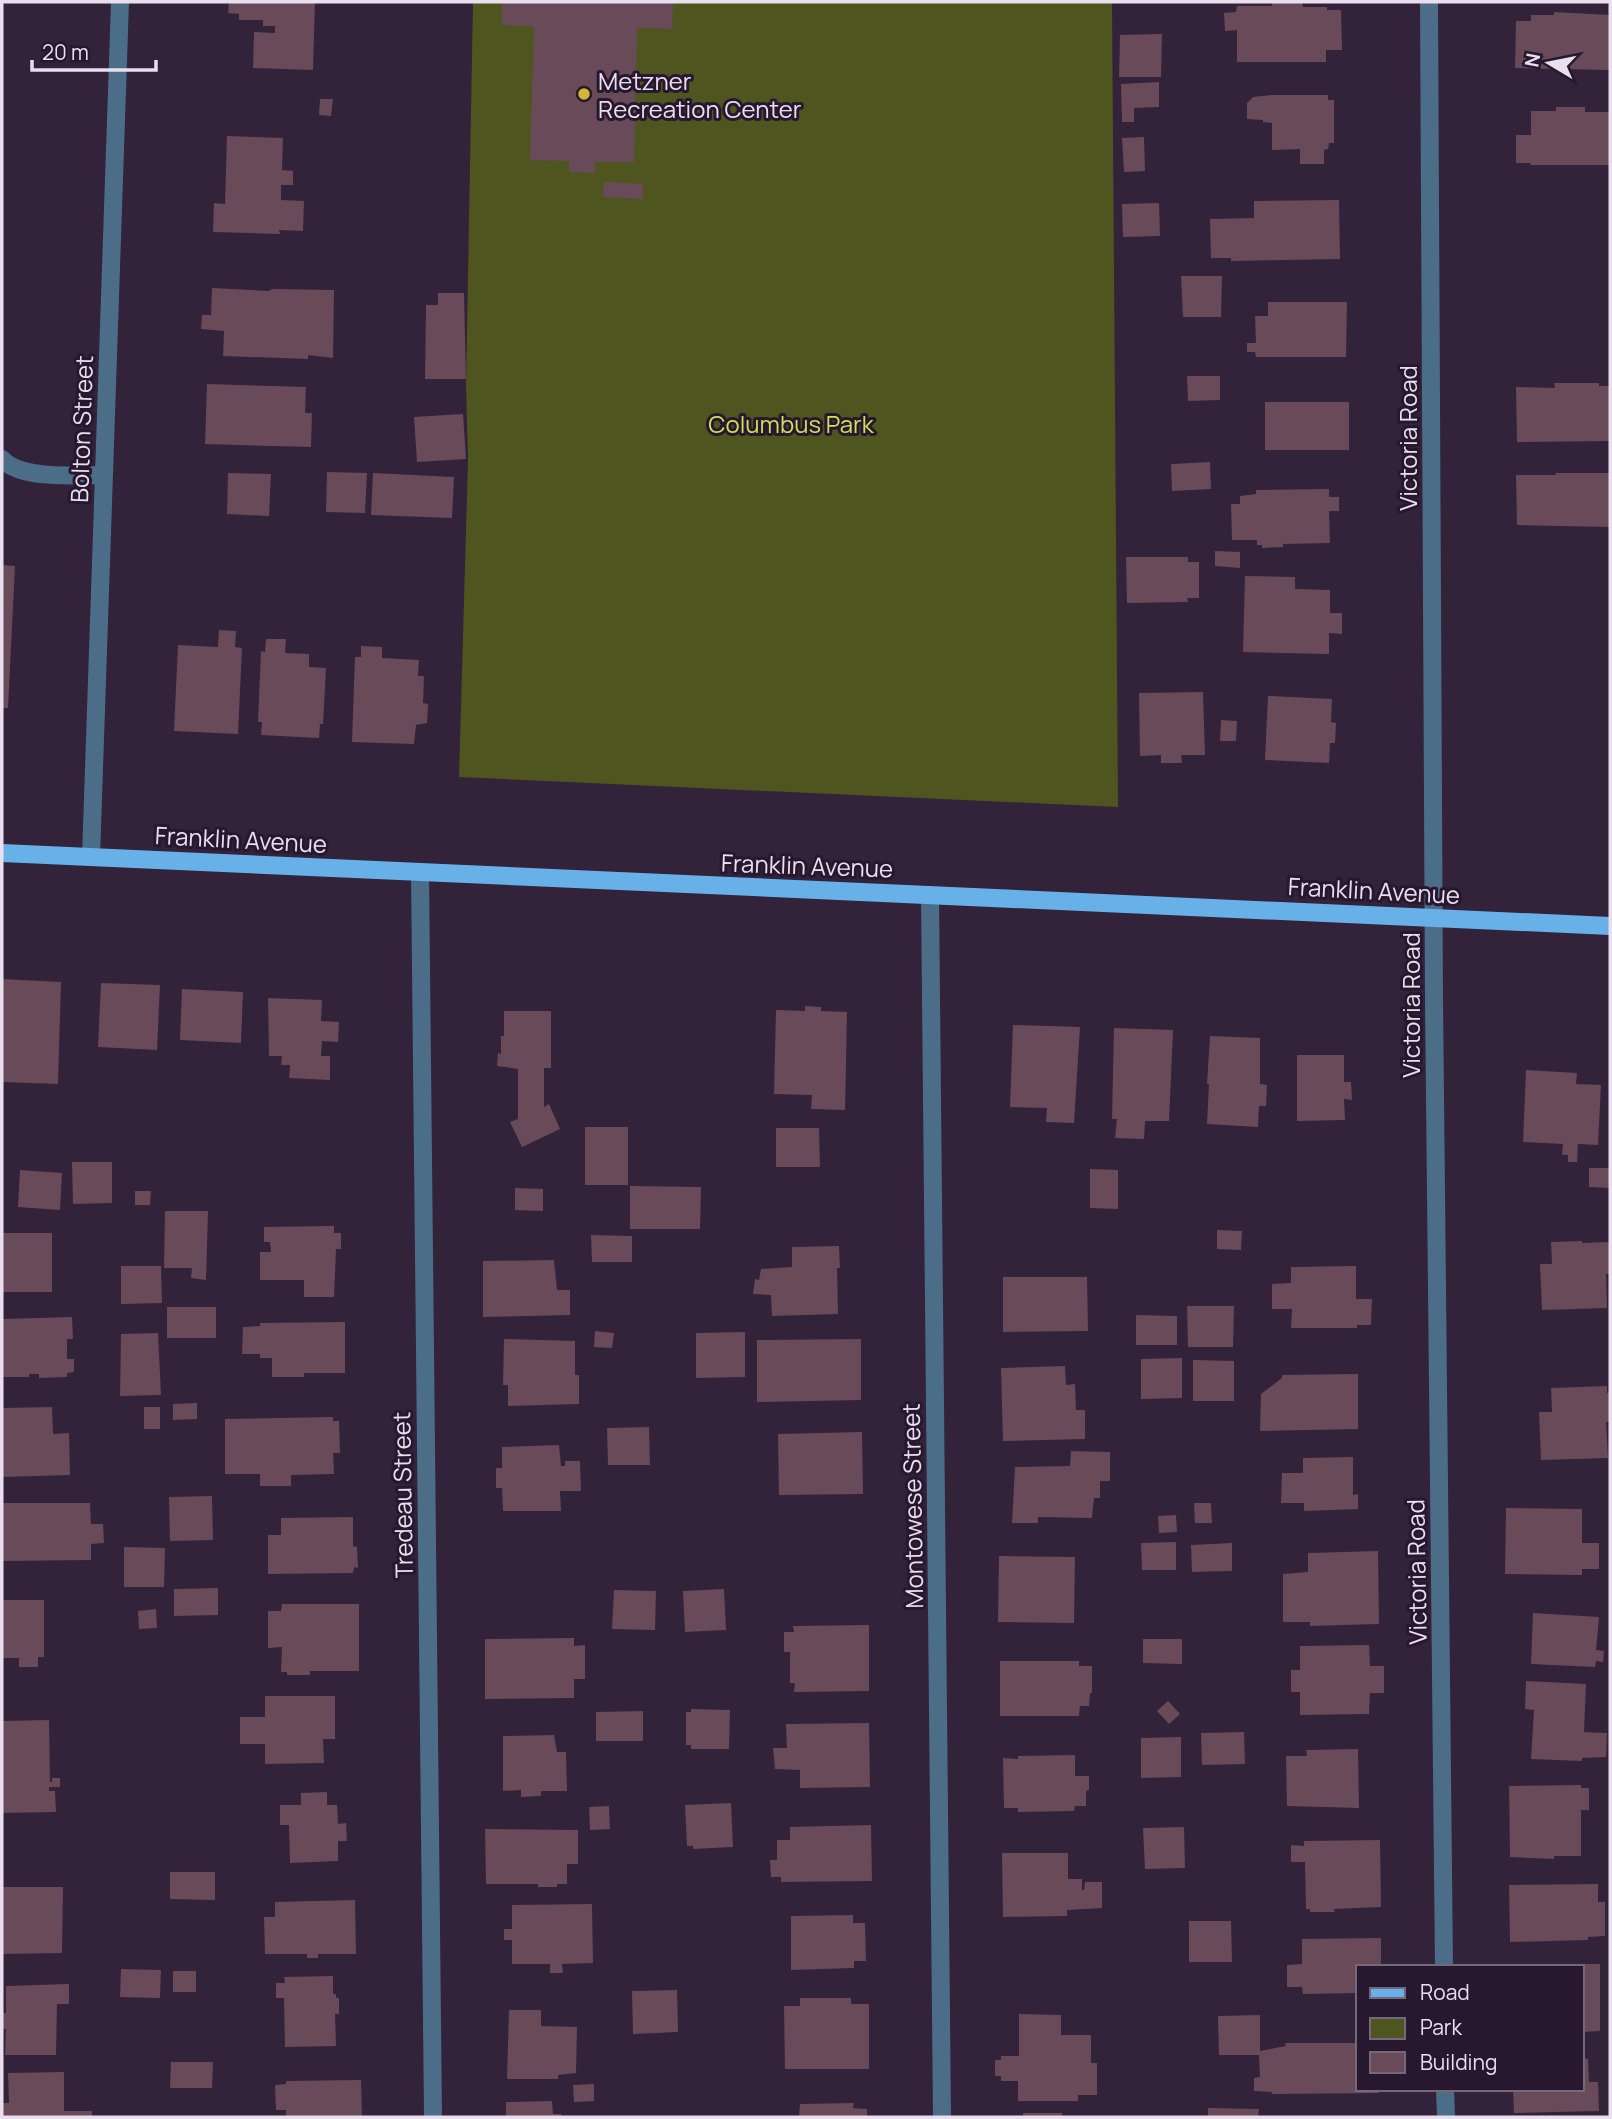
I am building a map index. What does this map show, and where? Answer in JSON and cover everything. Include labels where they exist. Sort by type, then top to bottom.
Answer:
[{"type":"main road","name":"Franklin Avenue","points":[[2,853],[1610,926]]},
{"type":"street","name":"Bolton Street","points":[[90,857],[120,2]]},
{"type":"street","name":"Victoria Road","points":[[1429,2],[1433,918],[1444,1965]]},
{"type":"street","points":[[2,459],[19,470],[36,473],[104,475]]},
{"type":"street","name":"Tredeau Street","points":[[420,872],[433,2117]]},
{"type":"street","name":"Montowese Street","points":[[930,895],[942,2117]]},
{"type":"street","points":[[1446,2091],[1446,2117]]},
{"type":"green space","name":"Columbus Park","points":[[473,2],[1112,2],[1118,807],[459,777],[468,460],[466,385]]},
{"type":"building","points":[[229,2],[315,2],[313,70],[253,68],[254,32],[275,33],[275,26],[263,26],[263,20],[239,20],[239,14],[228,13]]},
{"type":"building","name":"Metzner Recreation Center","points":[[502,2],[673,2],[672,29],[637,28],[634,162],[595,162],[595,173],[569,172],[569,161],[530,160],[534,26],[502,25]]},
{"type":"building","points":[[1302,2],[1303,7],[1341,10],[1342,50],[1326,50],[1326,62],[1237,62],[1237,30],[1225,31],[1224,13],[1236,12],[1237,6],[1272,6],[1272,3]]},
{"type":"building","points":[[1554,12],[1610,15],[1610,70],[1515,68],[1516,21],[1531,21],[1531,15],[1554,15]]},
{"type":"building","points":[[1162,34],[1161,77],[1119,77],[1120,35]]},
{"type":"building","points":[[1159,82],[1159,107],[1134,108],[1134,122],[1122,122],[1121,84]]},
{"type":"building","points":[[1328,95],[1328,100],[1334,100],[1334,143],[1329,143],[1328,149],[1324,150],[1324,164],[1300,164],[1300,149],[1272,150],[1272,123],[1247,119],[1247,103],[1253,97]]},
{"type":"building","points":[[320,99],[333,99],[331,116],[319,115]]},
{"type":"building","points":[[1556,107],[1585,107],[1585,112],[1610,112],[1610,165],[1516,163],[1516,135],[1531,135],[1531,111],[1556,111]]},
{"type":"building","points":[[227,136],[283,138],[282,170],[293,171],[293,185],[281,185],[281,200],[304,201],[303,231],[279,230],[280,234],[213,232],[214,203],[225,204]]},
{"type":"building","points":[[1144,137],[1145,171],[1124,172],[1122,138]]},
{"type":"building","points":[[604,182],[643,184],[643,199],[603,197]]},
{"type":"building","points":[[1339,200],[1340,259],[1231,261],[1231,258],[1211,258],[1210,219],[1254,218],[1254,201]]},
{"type":"building","points":[[1159,203],[1160,236],[1123,237],[1122,204]]},
{"type":"building","points":[[1181,276],[1222,276],[1221,317],[1183,317]]},
{"type":"building","points":[[212,288],[334,290],[333,358],[308,355],[308,359],[223,356],[224,331],[201,329],[202,315],[211,315]]},
{"type":"building","points":[[438,293],[464,293],[466,379],[425,379],[426,305],[438,305]]},
{"type":"building","points":[[1268,302],[1347,302],[1346,357],[1256,357],[1255,352],[1247,352],[1247,343],[1256,343],[1255,316],[1268,316]]},
{"type":"building","points":[[1187,376],[1220,376],[1220,400],[1188,401]]},
{"type":"building","points":[[1554,383],[1599,383],[1599,386],[1610,386],[1610,441],[1517,442],[1516,387],[1555,388]]},
{"type":"building","points":[[207,384],[306,387],[305,413],[312,413],[311,447],[205,444]]},
{"type":"building","points":[[1265,402],[1349,402],[1349,450],[1265,450]]},
{"type":"building","points":[[463,414],[466,459],[417,462],[414,417]]},
{"type":"building","points":[[1210,462],[1211,489],[1172,491],[1171,464]]},
{"type":"building","points":[[327,472],[367,473],[365,513],[326,512]]},
{"type":"building","points":[[228,473],[271,474],[269,516],[227,514]]},
{"type":"building","points":[[373,473],[454,477],[452,518],[371,515]]},
{"type":"building","points":[[1555,473],[1610,473],[1610,527],[1517,525],[1516,475],[1556,475]]},
{"type":"building","points":[[1329,489],[1329,497],[1339,497],[1339,511],[1329,511],[1330,543],[1283,544],[1283,547],[1262,548],[1262,545],[1257,545],[1257,540],[1232,540],[1231,504],[1240,504],[1240,496],[1256,494],[1256,490]]},
{"type":"building","points":[[1215,551],[1240,552],[1240,568],[1215,566]]},
{"type":"building","points":[[1126,557],[1188,557],[1188,562],[1199,562],[1199,598],[1187,598],[1188,602],[1127,603]]},
{"type":"building","points":[[2,565],[15,566],[8,708],[2,708]]},
{"type":"building","points":[[1245,576],[1295,577],[1295,589],[1330,590],[1330,613],[1342,613],[1342,634],[1329,633],[1329,654],[1243,652]]},
{"type":"building","points":[[219,630],[236,631],[235,647],[242,648],[238,734],[174,731],[178,645],[218,647]]},
{"type":"building","points":[[266,639],[286,639],[285,653],[309,654],[309,667],[326,668],[323,724],[320,724],[319,738],[261,735],[262,722],[258,722],[261,651],[265,652]]},
{"type":"building","points":[[361,646],[382,647],[382,658],[419,660],[418,676],[424,676],[423,703],[428,704],[427,723],[416,725],[414,744],[352,742],[355,657],[361,657]]},
{"type":"building","points":[[1203,692],[1205,755],[1181,755],[1182,763],[1161,763],[1161,755],[1140,756],[1139,693]]},
{"type":"building","points":[[1268,696],[1332,699],[1331,722],[1336,723],[1335,743],[1330,743],[1329,763],[1265,760]]},
{"type":"building","points":[[1221,720],[1237,721],[1236,741],[1220,741]]},
{"type":"building","points":[[2,979],[61,982],[58,1084],[2,1082]]},
{"type":"building","points":[[101,983],[160,985],[157,1050],[98,1047]]},
{"type":"building","points":[[182,989],[243,992],[241,1043],[180,1040]]},
{"type":"building","points":[[268,998],[322,1000],[321,1021],[339,1022],[338,1042],[322,1041],[321,1056],[330,1056],[330,1080],[289,1078],[290,1065],[281,1065],[282,1056],[269,1056]]},
{"type":"building","points":[[805,1006],[821,1007],[821,1011],[847,1012],[845,1110],[811,1109],[812,1095],[774,1094],[776,1010],[805,1011]]},
{"type":"building","points":[[504,1011],[551,1011],[551,1068],[544,1068],[544,1107],[549,1104],[560,1129],[522,1147],[510,1122],[518,1119],[518,1069],[497,1066],[498,1053],[501,1054],[501,1036],[504,1036]]},
{"type":"building","points":[[1013,1025],[1080,1027],[1074,1123],[1046,1122],[1047,1108],[1010,1107]]},
{"type":"building","points":[[1114,1028],[1173,1030],[1169,1121],[1145,1121],[1144,1139],[1115,1138],[1117,1119],[1112,1119]]},
{"type":"building","points":[[1210,1036],[1260,1038],[1260,1084],[1267,1085],[1266,1106],[1259,1106],[1258,1127],[1207,1124]]},
{"type":"building","points":[[1297,1055],[1344,1055],[1344,1082],[1351,1082],[1352,1100],[1344,1099],[1345,1120],[1297,1121]]},
{"type":"building","points":[[1526,1070],[1577,1073],[1576,1084],[1601,1085],[1598,1145],[1578,1144],[1577,1162],[1568,1162],[1568,1155],[1562,1155],[1563,1144],[1523,1142]]},
{"type":"building","points":[[585,1127],[628,1127],[628,1185],[585,1185]]},
{"type":"building","points":[[776,1128],[819,1128],[820,1167],[776,1167]]},
{"type":"building","points":[[72,1162],[112,1162],[112,1203],[73,1204]]},
{"type":"building","points":[[1589,1168],[1610,1168],[1610,1188],[1589,1187]]},
{"type":"building","points":[[1090,1169],[1118,1170],[1118,1209],[1090,1208]]},
{"type":"building","points":[[20,1170],[62,1173],[60,1210],[18,1207]]},
{"type":"building","points":[[630,1186],[701,1187],[700,1229],[630,1229]]},
{"type":"building","points":[[515,1188],[543,1189],[543,1211],[515,1210]]},
{"type":"building","points":[[135,1191],[151,1191],[150,1205],[135,1205]]},
{"type":"building","points":[[165,1211],[208,1211],[206,1280],[191,1278],[192,1268],[164,1268]]},
{"type":"building","points":[[334,1226],[334,1233],[341,1233],[341,1249],[336,1249],[334,1297],[304,1297],[304,1280],[260,1280],[260,1252],[271,1252],[270,1242],[264,1242],[264,1227]]},
{"type":"building","points":[[1217,1230],[1242,1231],[1241,1250],[1217,1249]]},
{"type":"building","points":[[2,1233],[52,1233],[52,1292],[2,1292]]},
{"type":"building","points":[[591,1235],[632,1236],[632,1262],[592,1262]]},
{"type":"building","points":[[1551,1242],[1610,1244],[1610,1274],[1606,1274],[1607,1308],[1542,1310],[1540,1264],[1552,1264]]},
{"type":"building","points":[[839,1246],[838,1314],[772,1316],[771,1295],[753,1294],[755,1279],[759,1280],[761,1269],[792,1267],[792,1247]]},
{"type":"building","points":[[554,1260],[557,1290],[570,1290],[570,1315],[483,1317],[483,1261]]},
{"type":"building","points":[[121,1266],[161,1266],[162,1303],[121,1304]]},
{"type":"building","points":[[1356,1266],[1356,1299],[1372,1299],[1371,1325],[1357,1325],[1357,1328],[1291,1328],[1292,1309],[1272,1309],[1272,1284],[1291,1283],[1291,1267]]},
{"type":"building","points":[[1003,1277],[1087,1277],[1088,1331],[1003,1332]]},
{"type":"building","points":[[1187,1306],[1234,1306],[1233,1347],[1188,1347]]},
{"type":"building","points":[[167,1307],[216,1307],[216,1338],[167,1338]]},
{"type":"building","points":[[1136,1315],[1177,1316],[1177,1345],[1136,1345]]},
{"type":"building","points":[[72,1317],[73,1339],[67,1339],[67,1359],[74,1359],[74,1372],[67,1373],[67,1377],[39,1378],[39,1374],[29,1374],[29,1377],[2,1377],[2,1319]]},
{"type":"building","points":[[345,1322],[345,1373],[304,1373],[304,1377],[272,1377],[272,1358],[260,1358],[260,1354],[242,1354],[243,1327],[260,1326],[260,1323]]},
{"type":"building","points":[[595,1331],[614,1333],[612,1348],[594,1347]]},
{"type":"building","points":[[745,1332],[745,1377],[696,1378],[696,1333]]},
{"type":"building","points":[[158,1333],[161,1395],[120,1396],[121,1334]]},
{"type":"building","points":[[504,1339],[575,1341],[575,1375],[579,1375],[579,1404],[508,1406],[508,1385],[503,1385]]},
{"type":"building","points":[[861,1339],[861,1400],[757,1402],[757,1340]]},
{"type":"building","points":[[1182,1358],[1182,1398],[1141,1399],[1141,1359]]},
{"type":"building","points":[[1193,1360],[1234,1361],[1234,1401],[1193,1401]]},
{"type":"building","points":[[1065,1366],[1066,1385],[1075,1384],[1076,1410],[1085,1410],[1085,1439],[1003,1441],[1001,1368]]},
{"type":"building","points":[[1358,1374],[1358,1429],[1260,1431],[1261,1394],[1282,1378],[1282,1375]]},
{"type":"building","points":[[1607,1386],[1607,1393],[1610,1392],[1610,1422],[1606,1422],[1608,1458],[1541,1460],[1539,1412],[1552,1412],[1551,1388]]},
{"type":"building","points":[[197,1403],[197,1419],[173,1420],[173,1404]]},
{"type":"building","points":[[52,1407],[53,1434],[69,1433],[70,1475],[2,1477],[2,1408]]},
{"type":"building","points":[[144,1407],[160,1407],[160,1429],[144,1429]]},
{"type":"building","points":[[333,1417],[333,1421],[339,1421],[340,1453],[333,1453],[334,1474],[291,1475],[291,1486],[260,1486],[260,1474],[225,1474],[225,1419]]},
{"type":"building","points":[[649,1427],[650,1465],[608,1465],[607,1428]]},
{"type":"building","points":[[862,1432],[863,1494],[779,1495],[778,1434]]},
{"type":"building","points":[[559,1445],[561,1466],[565,1466],[565,1461],[580,1461],[581,1491],[560,1491],[561,1511],[503,1511],[502,1488],[496,1488],[496,1468],[502,1468],[502,1447]]},
{"type":"building","points":[[1071,1451],[1110,1452],[1110,1481],[1100,1481],[1100,1498],[1094,1498],[1092,1518],[1038,1517],[1038,1523],[1012,1523],[1015,1467],[1070,1466]]},
{"type":"building","points":[[1353,1457],[1353,1495],[1358,1494],[1358,1509],[1304,1511],[1304,1503],[1281,1503],[1282,1473],[1303,1473],[1303,1458]]},
{"type":"building","points":[[212,1496],[213,1540],[170,1541],[169,1497]]},
{"type":"building","points":[[2,1503],[90,1503],[91,1524],[103,1524],[104,1543],[91,1544],[91,1560],[2,1561]]},
{"type":"building","points":[[1194,1503],[1211,1503],[1212,1523],[1195,1523]]},
{"type":"building","points":[[1506,1508],[1582,1509],[1582,1543],[1599,1543],[1599,1569],[1582,1569],[1582,1575],[1505,1574]]},
{"type":"building","points":[[1176,1515],[1177,1532],[1159,1533],[1158,1516]]},
{"type":"building","points":[[353,1517],[353,1546],[357,1547],[358,1568],[354,1567],[353,1573],[268,1574],[268,1535],[281,1535],[281,1518]]},
{"type":"building","points":[[1176,1542],[1176,1570],[1142,1570],[1141,1543]]},
{"type":"building","points":[[1232,1543],[1232,1571],[1192,1572],[1191,1545]]},
{"type":"building","points":[[124,1547],[165,1548],[164,1587],[124,1587]]},
{"type":"building","points":[[1378,1551],[1379,1624],[1310,1626],[1310,1622],[1283,1622],[1283,1574],[1308,1572],[1308,1553]]},
{"type":"building","points":[[999,1556],[1075,1557],[1074,1623],[998,1622]]},
{"type":"building","points":[[218,1588],[218,1615],[174,1616],[174,1589]]},
{"type":"building","points":[[724,1589],[726,1630],[685,1632],[683,1591]]},
{"type":"building","points":[[614,1590],[656,1591],[655,1630],[612,1629]]},
{"type":"building","points":[[2,1600],[44,1600],[44,1657],[38,1657],[38,1667],[19,1667],[19,1658],[2,1658]]},
{"type":"building","points":[[282,1604],[359,1604],[359,1671],[310,1671],[310,1675],[287,1675],[287,1672],[281,1672],[282,1647],[268,1648],[268,1611],[281,1611]]},
{"type":"building","points":[[156,1609],[157,1628],[139,1629],[138,1611]]},
{"type":"building","points":[[1533,1613],[1599,1617],[1596,1650],[1604,1651],[1603,1662],[1596,1661],[1595,1667],[1531,1664]]},
{"type":"building","points":[[869,1625],[869,1691],[794,1692],[795,1683],[790,1683],[790,1652],[784,1652],[784,1632],[794,1632],[793,1626]]},
{"type":"building","points":[[574,1638],[574,1646],[585,1645],[585,1679],[574,1679],[574,1698],[485,1699],[485,1639]]},
{"type":"building","points":[[1143,1639],[1182,1639],[1182,1664],[1143,1663]]},
{"type":"building","points":[[1369,1645],[1370,1666],[1384,1666],[1384,1693],[1370,1693],[1369,1714],[1300,1715],[1300,1692],[1291,1692],[1291,1670],[1300,1670],[1300,1646]]},
{"type":"building","points":[[1000,1661],[1079,1661],[1079,1666],[1092,1666],[1089,1706],[1080,1706],[1079,1716],[1000,1716]]},
{"type":"building","points":[[1526,1681],[1586,1684],[1584,1732],[1607,1733],[1606,1757],[1582,1758],[1582,1761],[1531,1759],[1534,1710],[1525,1709]]},
{"type":"building","points":[[265,1696],[335,1696],[335,1739],[323,1739],[324,1763],[265,1764],[265,1744],[240,1744],[240,1717],[265,1717]]},
{"type":"building","points":[[1168,1701],[1180,1714],[1169,1724],[1157,1711]]},
{"type":"building","points":[[691,1709],[730,1710],[729,1749],[691,1749],[691,1745],[686,1745],[686,1712],[691,1712]]},
{"type":"building","points":[[643,1711],[643,1741],[596,1741],[596,1712]]},
{"type":"building","points":[[49,1720],[50,1782],[52,1778],[60,1778],[60,1787],[49,1787],[49,1791],[55,1791],[56,1812],[2,1813],[2,1721]]},
{"type":"building","points":[[869,1723],[870,1787],[800,1788],[800,1770],[775,1769],[773,1748],[787,1748],[786,1724]]},
{"type":"building","points":[[1244,1732],[1245,1764],[1202,1765],[1201,1733]]},
{"type":"building","points":[[554,1735],[557,1752],[566,1752],[567,1791],[541,1791],[541,1796],[521,1797],[521,1790],[503,1791],[503,1736]]},
{"type":"building","points":[[1181,1737],[1181,1777],[1141,1778],[1141,1738]]},
{"type":"building","points":[[1358,1749],[1359,1808],[1287,1806],[1286,1756],[1307,1756],[1306,1750]]},
{"type":"building","points":[[1075,1755],[1075,1776],[1089,1776],[1086,1806],[1075,1806],[1074,1811],[1018,1812],[1018,1808],[1004,1808],[1003,1758]]},
{"type":"building","points":[[1581,1785],[1581,1788],[1589,1788],[1589,1810],[1581,1810],[1581,1856],[1554,1856],[1554,1859],[1510,1857],[1509,1786]]},
{"type":"building","points":[[327,1792],[327,1805],[337,1805],[338,1824],[346,1823],[347,1841],[338,1841],[338,1861],[290,1863],[289,1825],[280,1825],[280,1805],[301,1805],[301,1793]]},
{"type":"building","points":[[731,1803],[733,1847],[693,1849],[693,1846],[687,1846],[685,1805]]},
{"type":"building","points":[[609,1806],[610,1829],[590,1830],[589,1807]]},
{"type":"building","points":[[871,1825],[872,1881],[781,1882],[781,1877],[771,1877],[770,1860],[777,1860],[777,1840],[790,1840],[790,1827]]},
{"type":"building","points":[[1184,1827],[1185,1868],[1145,1869],[1143,1828]]},
{"type":"building","points":[[485,1829],[578,1830],[578,1864],[567,1864],[567,1884],[557,1884],[557,1887],[538,1887],[538,1884],[486,1884]]},
{"type":"building","points":[[1380,1840],[1381,1907],[1334,1909],[1335,1912],[1310,1912],[1310,1909],[1306,1909],[1305,1862],[1291,1862],[1291,1845],[1304,1846],[1304,1841]]},
{"type":"building","points":[[1002,1853],[1068,1853],[1068,1879],[1082,1879],[1082,1890],[1085,1882],[1102,1882],[1102,1908],[1067,1910],[1067,1916],[1003,1917]]},
{"type":"building","points":[[170,1872],[215,1872],[215,1900],[170,1899]]},
{"type":"building","points":[[1598,1884],[1598,1902],[1605,1902],[1605,1936],[1588,1937],[1588,1940],[1510,1942],[1509,1885]]},
{"type":"building","points":[[2,1887],[63,1887],[62,1953],[2,1954]]},
{"type":"building","points":[[355,1900],[356,1954],[318,1954],[318,1958],[307,1958],[307,1954],[265,1954],[264,1917],[275,1917],[275,1902]]},
{"type":"building","points":[[592,1904],[593,1963],[562,1964],[563,1973],[550,1973],[550,1964],[512,1964],[512,1940],[504,1940],[504,1929],[512,1929],[512,1905]]},
{"type":"building","points":[[853,1915],[853,1923],[865,1923],[866,1961],[854,1961],[854,1968],[791,1970],[791,1916]]},
{"type":"building","points":[[1189,1921],[1231,1921],[1232,1962],[1189,1962]]},
{"type":"building","points":[[1381,1938],[1381,1965],[1356,1965],[1356,1993],[1303,1994],[1302,1987],[1287,1987],[1287,1965],[1302,1964],[1302,1939]]},
{"type":"building","points":[[1600,1964],[1600,2031],[1584,2032],[1582,1965]]},
{"type":"building","points":[[121,1969],[161,1970],[160,1998],[120,1997]]},
{"type":"building","points":[[173,1971],[196,1971],[196,1992],[173,1992]]},
{"type":"building","points":[[333,1976],[333,1994],[339,1998],[339,2014],[335,2014],[336,2046],[285,2047],[284,1998],[276,1998],[276,1983],[285,1983],[284,1977]]},
{"type":"building","points":[[69,1984],[69,2004],[57,2004],[56,2055],[5,2055],[6,2029],[2,2029],[2,2013],[6,2013],[6,1986]]},
{"type":"building","points":[[677,1990],[678,2032],[633,2034],[632,1991]]},
{"type":"building","points":[[800,1998],[851,1998],[851,2004],[869,2004],[869,2069],[785,2069],[784,2006],[800,2006]]},
{"type":"building","points":[[509,2010],[541,2010],[541,2026],[577,2027],[576,2073],[558,2075],[558,2079],[507,2079]]},
{"type":"building","points":[[1019,2014],[1061,2015],[1061,2035],[1091,2035],[1091,2063],[1097,2063],[1097,2095],[1078,2095],[1078,2101],[1018,2101],[1018,2081],[1001,2081],[1001,2076],[995,2076],[995,2060],[1001,2060],[1001,2056],[1019,2056]]},
{"type":"building","points":[[1260,2015],[1260,2051],[1286,2046],[1285,2043],[1356,2043],[1356,2091],[1379,2093],[1272,2094],[1254,2091],[1254,2078],[1260,2077],[1259,2055],[1219,2055],[1218,2016]]},
{"type":"building","points":[[1584,2058],[1588,2059],[1589,2082],[1598,2082],[1599,2111],[1514,2113],[1513,2091],[1584,2091]]},
{"type":"building","points":[[171,2062],[213,2062],[212,2088],[170,2088]]},
{"type":"building","points":[[64,2072],[64,2111],[92,2111],[92,2117],[2,2117],[2,2103],[9,2103],[8,2073]]},
{"type":"building","points":[[361,2080],[362,2117],[286,2117],[286,2110],[276,2110],[275,2085],[286,2084],[286,2081]]},
{"type":"building","points":[[594,2084],[594,2101],[574,2102],[573,2085]]},
{"type":"building","points":[[552,2101],[553,2114],[561,2114],[561,2117],[506,2117],[506,2102]]},
{"type":"building","points":[[854,2103],[853,2108],[867,2109],[867,2117],[799,2117],[800,2104]]},
{"type":"building","points":[[1208,2108],[1259,2109],[1258,2117],[1208,2117]]},
{"type":"building","points":[[1023,2113],[1062,2113],[1062,2117],[1023,2117]]},
{"type":"place","name":"Metzner Recreation Center","points":[[584,94]]}]
